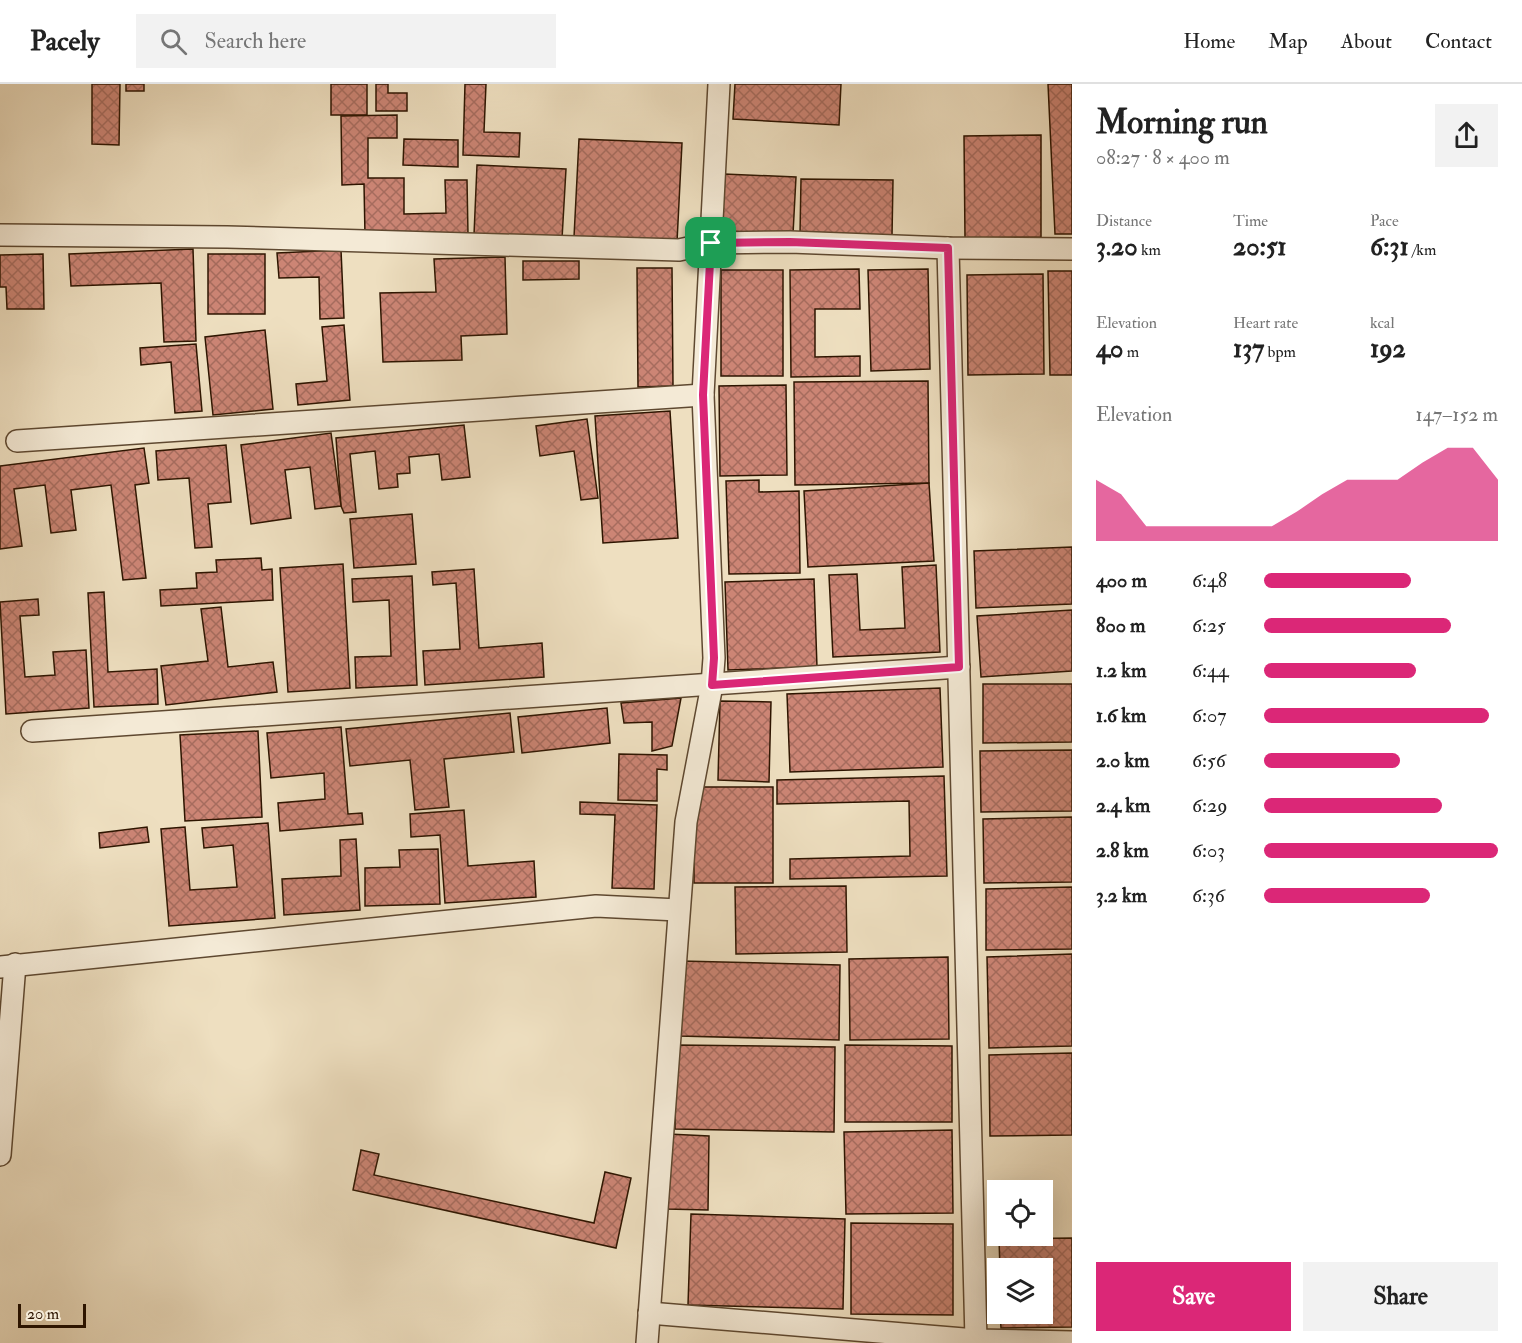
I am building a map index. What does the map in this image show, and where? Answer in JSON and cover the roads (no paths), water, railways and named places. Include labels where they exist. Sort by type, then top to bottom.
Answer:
[{"type":"street","points":[[647,1343],[686,822],[712,685],[714,658],[703,395],[719,84]]},
{"type":"street","points":[[0,235],[227,237],[679,249],[711,243],[790,242],[948,248],[1072,249]]},
{"type":"street","points":[[948,248],[976,1340]]},
{"type":"street","points":[[17,441],[703,395]]},
{"type":"street","points":[[32,731],[959,667]]},
{"type":"street","points":[[0,1155],[7,966],[596,906],[678,910]]},
{"type":"street","points":[[650,1313],[900,1338],[1072,1342]]}]
